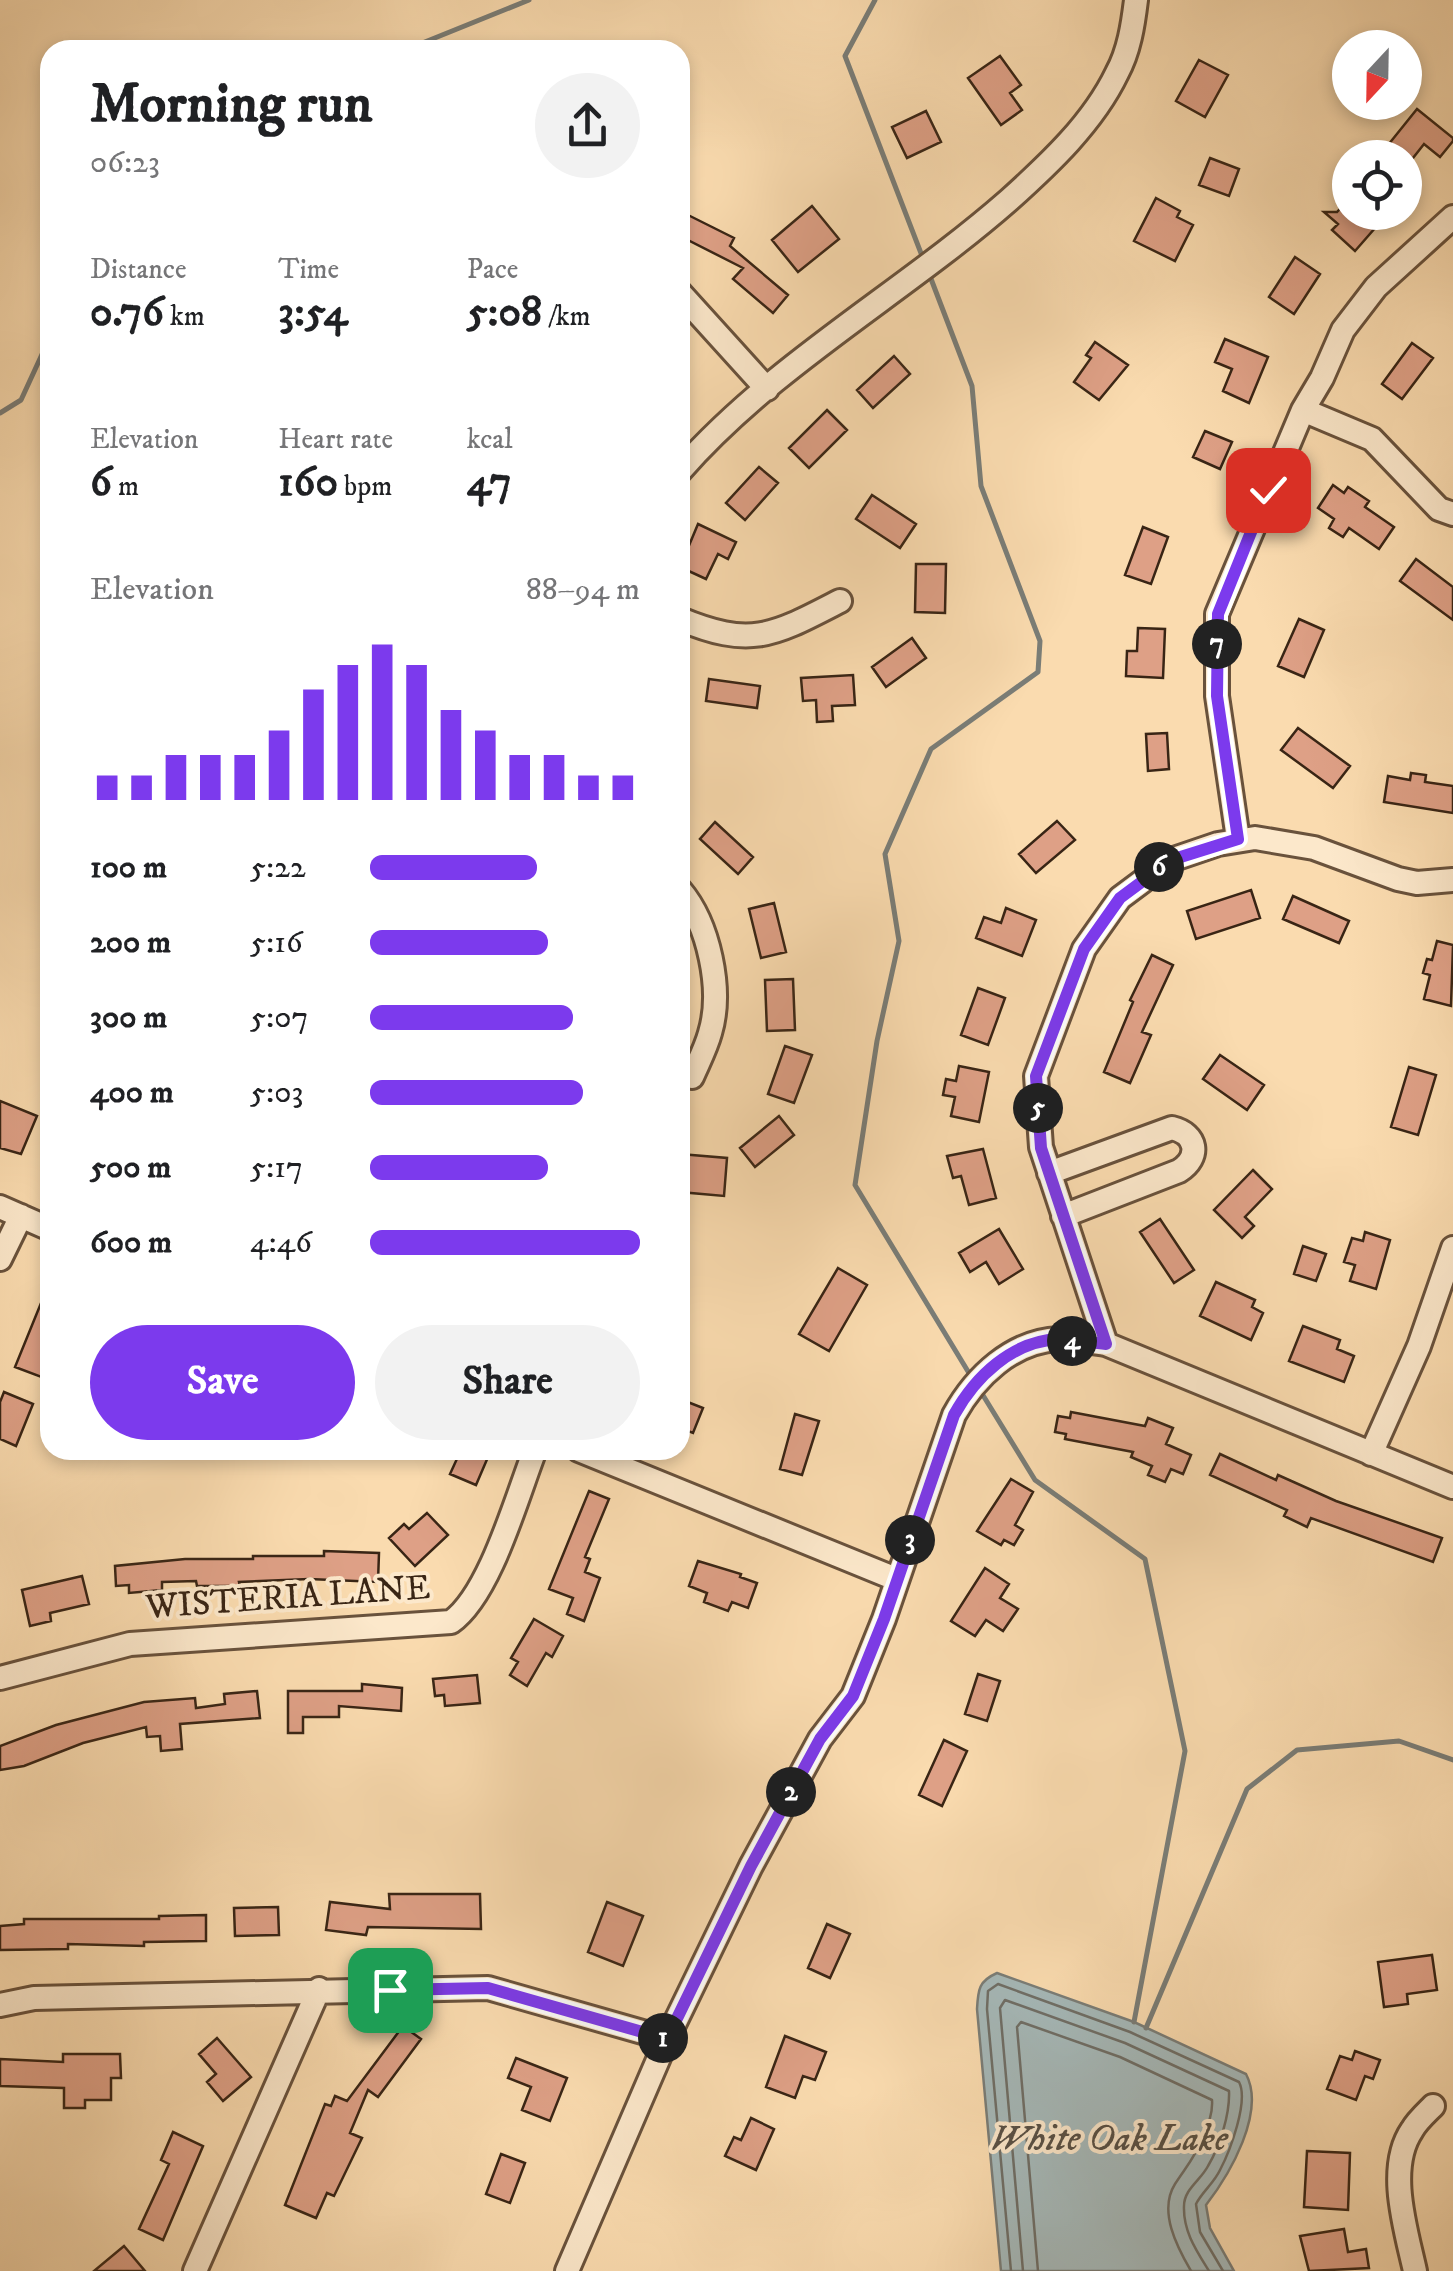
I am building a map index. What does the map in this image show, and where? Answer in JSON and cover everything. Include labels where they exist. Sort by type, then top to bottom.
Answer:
[{"type":"street","points":[[690,461],[767,388],[980,225],[1033,178],[1091,114],[1124,58],[1136,0]]},
{"type":"street","points":[[1238,839],[1217,696],[1218,614],[1303,410],[1343,330],[1376,287],[1453,216]]},
{"type":"street","points":[[690,304],[767,388]]},
{"type":"street","points":[[1303,410],[1372,439],[1439,509],[1453,514]]},
{"type":"street","points":[[690,623],[728,636],[762,635],[798,623],[840,601]]},
{"type":"street","points":[[1106,1344],[1041,1148],[1036,1076],[1084,949],[1120,898],[1148,874],[1192,852],[1255,838],[1314,848],[1375,873],[1416,883],[1453,880]]},
{"type":"street","points":[[690,908],[704,932],[712,976],[712,1030],[692,1077]]},
{"type":"street","points":[[1049,1173],[1172,1128],[1184,1131],[1193,1140],[1190,1164],[1179,1171],[1063,1216]]},
{"type":"street","points":[[0,1260],[10,1212],[40,1224]]},
{"type":"street","points":[[1372,1454],[1419,1346],[1453,1248]]},
{"type":"street","points":[[567,2271],[667,2039],[768,1834],[820,1739],[853,1696],[884,1619],[954,1415],[980,1378],[1021,1348],[1040,1342],[1060,1339],[1106,1344],[1453,1487]]},
{"type":"street","name":"WISTERIA LANE","points":[[0,1678],[130,1644],[452,1622],[464,1613],[484,1582],[531,1460]]},
{"type":"street","points":[[604,1460],[896,1579]]},
{"type":"street","points":[[0,2005],[34,1998],[488,1988],[667,2039]]},
{"type":"street","points":[[195,2271],[319,1990]]},
{"type":"street","points":[[1415,2271],[1402,2199],[1404,2148],[1412,2130],[1433,2106]]},
{"type":"water","name":"White Oak Lake","points":[[997,1973],[1134,2022],[1246,2074],[1252,2106],[1248,2124],[1234,2160],[1206,2205],[1210,2228],[1234,2271],[1001,2271],[977,2009],[981,1986]]},
{"type":"building","points":[[1000,56],[1021,85],[1010,93],[1022,110],[1001,125],[968,78]]},
{"type":"building","points":[[1199,60],[1228,75],[1205,117],[1176,101]]},
{"type":"building","points":[[926,111],[941,142],[907,158],[892,127]]},
{"type":"building","points":[[1422,113],[1453,138],[1440,157],[1424,144],[1422,147],[1422,140],[1392,140],[1408,120],[1422,120]]},
{"type":"building","points":[[1210,158],[1239,169],[1229,196],[1199,185]]},
{"type":"building","points":[[1156,198],[1180,211],[1177,217],[1193,225],[1175,261],[1134,241]]},
{"type":"building","points":[[812,206],[839,239],[798,272],[772,240]]},
{"type":"building","points":[[690,216],[734,238],[730,246],[788,295],[773,313],[733,279],[743,268],[690,241]]},
{"type":"building","points":[[1332,230],[1373,230],[1355,251]]},
{"type":"building","points":[[1295,257],[1320,274],[1294,314],[1269,297]]},
{"type":"building","points":[[1225,339],[1268,357],[1249,403],[1223,391],[1232,369],[1215,362]]},
{"type":"building","points":[[1095,342],[1128,365],[1099,400],[1074,382],[1091,358],[1086,355]]},
{"type":"building","points":[[1412,343],[1433,358],[1402,399],[1382,384]]},
{"type":"building","points":[[894,356],[910,374],[873,408],[857,390]]},
{"type":"building","points":[[827,410],[847,430],[809,468],[789,448]]},
{"type":"building","points":[[1205,431],[1232,442],[1220,469],[1193,457]]},
{"type":"building","points":[[759,467],[778,483],[745,520],[726,503]]},
{"type":"building","points":[[1333,485],[1344,493],[1348,487],[1369,501],[1365,507],[1394,527],[1379,549],[1349,528],[1343,537],[1329,528],[1334,519],[1318,508]]},
{"type":"building","points":[[872,495],[916,524],[900,548],[856,519]]},
{"type":"building","points":[[698,524],[736,542],[728,559],[718,554],[706,579],[690,572],[690,543]]},
{"type":"building","points":[[1143,527],[1168,537],[1151,584],[1125,575]]},
{"type":"building","points":[[1416,559],[1453,587],[1453,620],[1400,581]]},
{"type":"building","points":[[916,564],[946,564],[945,613],[915,612]]},
{"type":"building","points":[[1299,619],[1324,630],[1304,677],[1278,666]]},
{"type":"building","points":[[1138,628],[1165,629],[1163,678],[1126,676],[1127,651],[1137,651]]},
{"type":"building","points":[[912,638],[926,658],[886,687],[872,667]]},
{"type":"building","points":[[853,675],[855,705],[832,706],[833,721],[817,722],[816,700],[803,701],[801,678]]},
{"type":"building","points":[[709,679],[760,686],[757,708],[706,701]]},
{"type":"building","points":[[1298,728],[1350,766],[1333,788],[1281,750]]},
{"type":"building","points":[[1167,733],[1169,769],[1148,771],[1146,734]]},
{"type":"building","points":[[1411,773],[1426,775],[1425,782],[1453,786],[1453,813],[1384,802],[1388,776],[1410,780]]},
{"type":"building","points":[[1057,821],[1075,840],[1036,873],[1019,854]]},
{"type":"building","points":[[715,822],[753,857],[738,874],[700,839]]},
{"type":"building","points":[[1251,890],[1260,918],[1196,939],[1187,911]]},
{"type":"building","points":[[1293,896],[1349,921],[1339,943],[1283,919]]},
{"type":"building","points":[[774,903],[786,952],[761,958],[749,909]]},
{"type":"building","points":[[1006,908],[1036,920],[1022,956],[976,938],[984,917],[1001,923]]},
{"type":"building","points":[[1437,941],[1453,945],[1451,1006],[1424,999],[1430,975],[1423,973],[1427,959],[1432,960]]},
{"type":"building","points":[[1152,955],[1173,965],[1142,1032],[1151,1035],[1130,1083],[1104,1072],[1133,1002],[1130,1000]]},
{"type":"building","points":[[793,979],[795,1030],[767,1031],[765,980]]},
{"type":"building","points":[[978,988],[1005,998],[988,1045],[961,1035]]},
{"type":"building","points":[[785,1046],[812,1055],[794,1103],[768,1094]]},
{"type":"building","points":[[1220,1055],[1264,1085],[1247,1110],[1203,1079]]},
{"type":"building","points":[[959,1066],[989,1072],[979,1122],[951,1116],[955,1097],[943,1095],[946,1079],[956,1081]]},
{"type":"building","points":[[1409,1067],[1436,1075],[1418,1135],[1391,1127]]},
{"type":"building","points":[[0,1101],[37,1116],[21,1154],[0,1148]]},
{"type":"building","points":[[779,1116],[794,1135],[755,1167],[740,1148]]},
{"type":"building","points":[[983,1149],[996,1198],[969,1205],[961,1176],[953,1178],[947,1156]]},
{"type":"building","points":[[690,1155],[727,1158],[724,1196],[690,1193]]},
{"type":"building","points":[[1253,1170],[1272,1189],[1245,1217],[1254,1226],[1242,1238],[1214,1210]]},
{"type":"building","points":[[1160,1219],[1194,1270],[1174,1283],[1140,1232]]},
{"type":"building","points":[[999,1229],[1023,1269],[999,1284],[986,1262],[970,1272],[959,1253]]},
{"type":"building","points":[[1365,1232],[1390,1240],[1376,1289],[1350,1281],[1355,1265],[1344,1262],[1352,1238],[1363,1241]]},
{"type":"building","points":[[1303,1246],[1326,1254],[1316,1281],[1294,1274]]},
{"type":"building","points":[[838,1268],[867,1285],[829,1351],[799,1334]]},
{"type":"building","points":[[1216,1282],[1255,1300],[1252,1307],[1263,1313],[1251,1340],[1200,1316]]},
{"type":"building","points":[[40,1306],[40,1376],[15,1367]]},
{"type":"building","points":[[1303,1326],[1340,1340],[1337,1349],[1354,1356],[1344,1382],[1289,1361]]},
{"type":"building","points":[[4,1392],[33,1404],[16,1446],[0,1439],[0,1402]]},
{"type":"building","points":[[690,1403],[703,1408],[693,1433],[690,1432]]},
{"type":"building","points":[[1071,1412],[1145,1426],[1148,1418],[1173,1428],[1166,1444],[1191,1455],[1183,1474],[1171,1469],[1165,1482],[1148,1475],[1152,1466],[1131,1457],[1133,1452],[1065,1439],[1066,1434],[1055,1432],[1058,1416],[1070,1418]]},
{"type":"building","points":[[795,1414],[819,1421],[802,1475],[780,1469]]},
{"type":"building","points":[[1220,1454],[1276,1480],[1278,1475],[1336,1501],[1442,1538],[1433,1562],[1311,1518],[1307,1527],[1284,1516],[1287,1510],[1210,1475]]},
{"type":"building","points":[[456,1460],[487,1460],[476,1485],[450,1474]]},
{"type":"building","points":[[1011,1479],[1033,1492],[1015,1525],[1023,1530],[1014,1545],[1004,1540],[1001,1545],[977,1531]]},
{"type":"building","points":[[589,1491],[609,1499],[585,1557],[590,1559],[585,1572],[600,1578],[584,1621],[567,1614],[573,1598],[549,1589]]},
{"type":"building","points":[[427,1513],[448,1535],[415,1566],[389,1538],[404,1524],[409,1529]]},
{"type":"building","points":[[324,1551],[379,1553],[378,1582],[309,1579],[197,1586],[196,1581],[162,1582],[162,1590],[129,1593],[129,1585],[116,1586],[115,1566],[185,1559],[324,1556]]},
{"type":"building","points":[[698,1561],[757,1583],[748,1608],[732,1602],[728,1611],[704,1602],[707,1593],[689,1586]]},
{"type":"building","points":[[985,1568],[1009,1584],[1000,1598],[1018,1609],[1003,1631],[986,1620],[975,1636],[951,1621]]},
{"type":"building","points":[[82,1576],[89,1604],[50,1613],[51,1621],[30,1626],[22,1590]]},
{"type":"building","points":[[534,1619],[563,1636],[552,1657],[546,1653],[527,1686],[510,1675],[518,1662],[511,1658]]},
{"type":"building","points":[[978,1674],[1000,1681],[987,1721],[965,1714]]},
{"type":"building","points":[[477,1675],[480,1703],[445,1706],[444,1695],[435,1696],[433,1679]]},
{"type":"building","points":[[362,1684],[402,1688],[401,1711],[339,1706],[339,1717],[303,1717],[303,1733],[288,1733],[288,1691],[362,1691]]},
{"type":"building","points":[[257,1691],[260,1718],[180,1724],[182,1749],[161,1751],[160,1736],[147,1737],[146,1727],[0,1770],[0,1746],[56,1725],[144,1702],[195,1698],[196,1708],[225,1704],[224,1694]]},
{"type":"building","points":[[944,1740],[967,1751],[942,1806],[919,1795]]},
{"type":"building","points":[[389,1894],[480,1894],[481,1929],[368,1927],[366,1935],[326,1930],[330,1902],[390,1909]]},
{"type":"building","points":[[607,1902],[643,1916],[623,1966],[588,1952]]},
{"type":"building","points":[[278,1907],[279,1935],[235,1936],[234,1908]]},
{"type":"building","points":[[206,1915],[206,1941],[144,1942],[144,1946],[68,1944],[68,1949],[0,1950],[0,1926],[24,1924],[24,1919]]},
{"type":"building","points":[[827,1924],[850,1934],[830,1978],[808,1968]]},
{"type":"building","points":[[1432,1955],[1437,1990],[1407,1994],[1408,2004],[1384,2007],[1378,1962]]},
{"type":"building","points":[[403,2026],[421,2039],[378,2097],[368,2090],[350,2133],[362,2138],[334,2196],[327,2193],[316,2218],[285,2205],[325,2104],[331,2106],[335,2096],[347,2101]]},
{"type":"building","points":[[785,2036],[826,2052],[815,2080],[803,2076],[795,2098],[766,2087]]},
{"type":"building","points":[[217,2038],[251,2077],[223,2101],[207,2082],[216,2074],[199,2054]]},
{"type":"building","points":[[1355,2051],[1380,2060],[1373,2079],[1365,2076],[1356,2100],[1327,2089],[1340,2056],[1352,2060]]},
{"type":"building","points":[[63,2054],[120,2054],[121,2078],[111,2078],[111,2100],[85,2100],[85,2108],[64,2108],[64,2088],[0,2086],[0,2059],[63,2062]]},
{"type":"building","points":[[516,2058],[567,2078],[550,2121],[522,2110],[531,2087],[508,2078]]},
{"type":"building","points":[[751,2118],[774,2129],[756,2170],[725,2156],[734,2137],[741,2140]]},
{"type":"building","points":[[173,2132],[203,2146],[163,2240],[139,2229],[169,2164],[161,2160]]},
{"type":"building","points":[[1307,2151],[1350,2153],[1348,2210],[1304,2207]]},
{"type":"building","points":[[501,2154],[525,2163],[510,2203],[486,2194]]},
{"type":"building","points":[[1344,2229],[1348,2252],[1366,2249],[1369,2268],[1309,2271],[1300,2236]]},
{"type":"building","points":[[124,2246],[145,2271],[94,2271]]},
{"type":"waterway","points":[[430,40],[529,0]]},
{"type":"waterway","points":[[875,0],[845,56],[924,261]]},
{"type":"waterway","points":[[928,271],[972,386],[981,486],[1040,641],[1038,672],[931,749],[885,854],[899,941],[877,1041],[855,1185],[972,1378]]},
{"type":"waterway","points":[[0,413],[21,400],[40,359]]},
{"type":"waterway","points":[[981,1392],[1035,1480],[1145,1559],[1185,1751],[1134,2022]]},
{"type":"waterway","points":[[1146,2028],[1247,1789],[1297,1750],[1399,1741],[1453,1760]]},
{"type":"route","points":[[390,1990],[488,1988],[667,2039],[751,1866],[820,1739],[853,1696],[963,1398],[987,1371],[1021,1348],[1060,1339],[1106,1344],[1041,1148],[1036,1076],[1084,949],[1120,898],[1171,860],[1238,839],[1217,696],[1218,614],[1268,490]]}]
